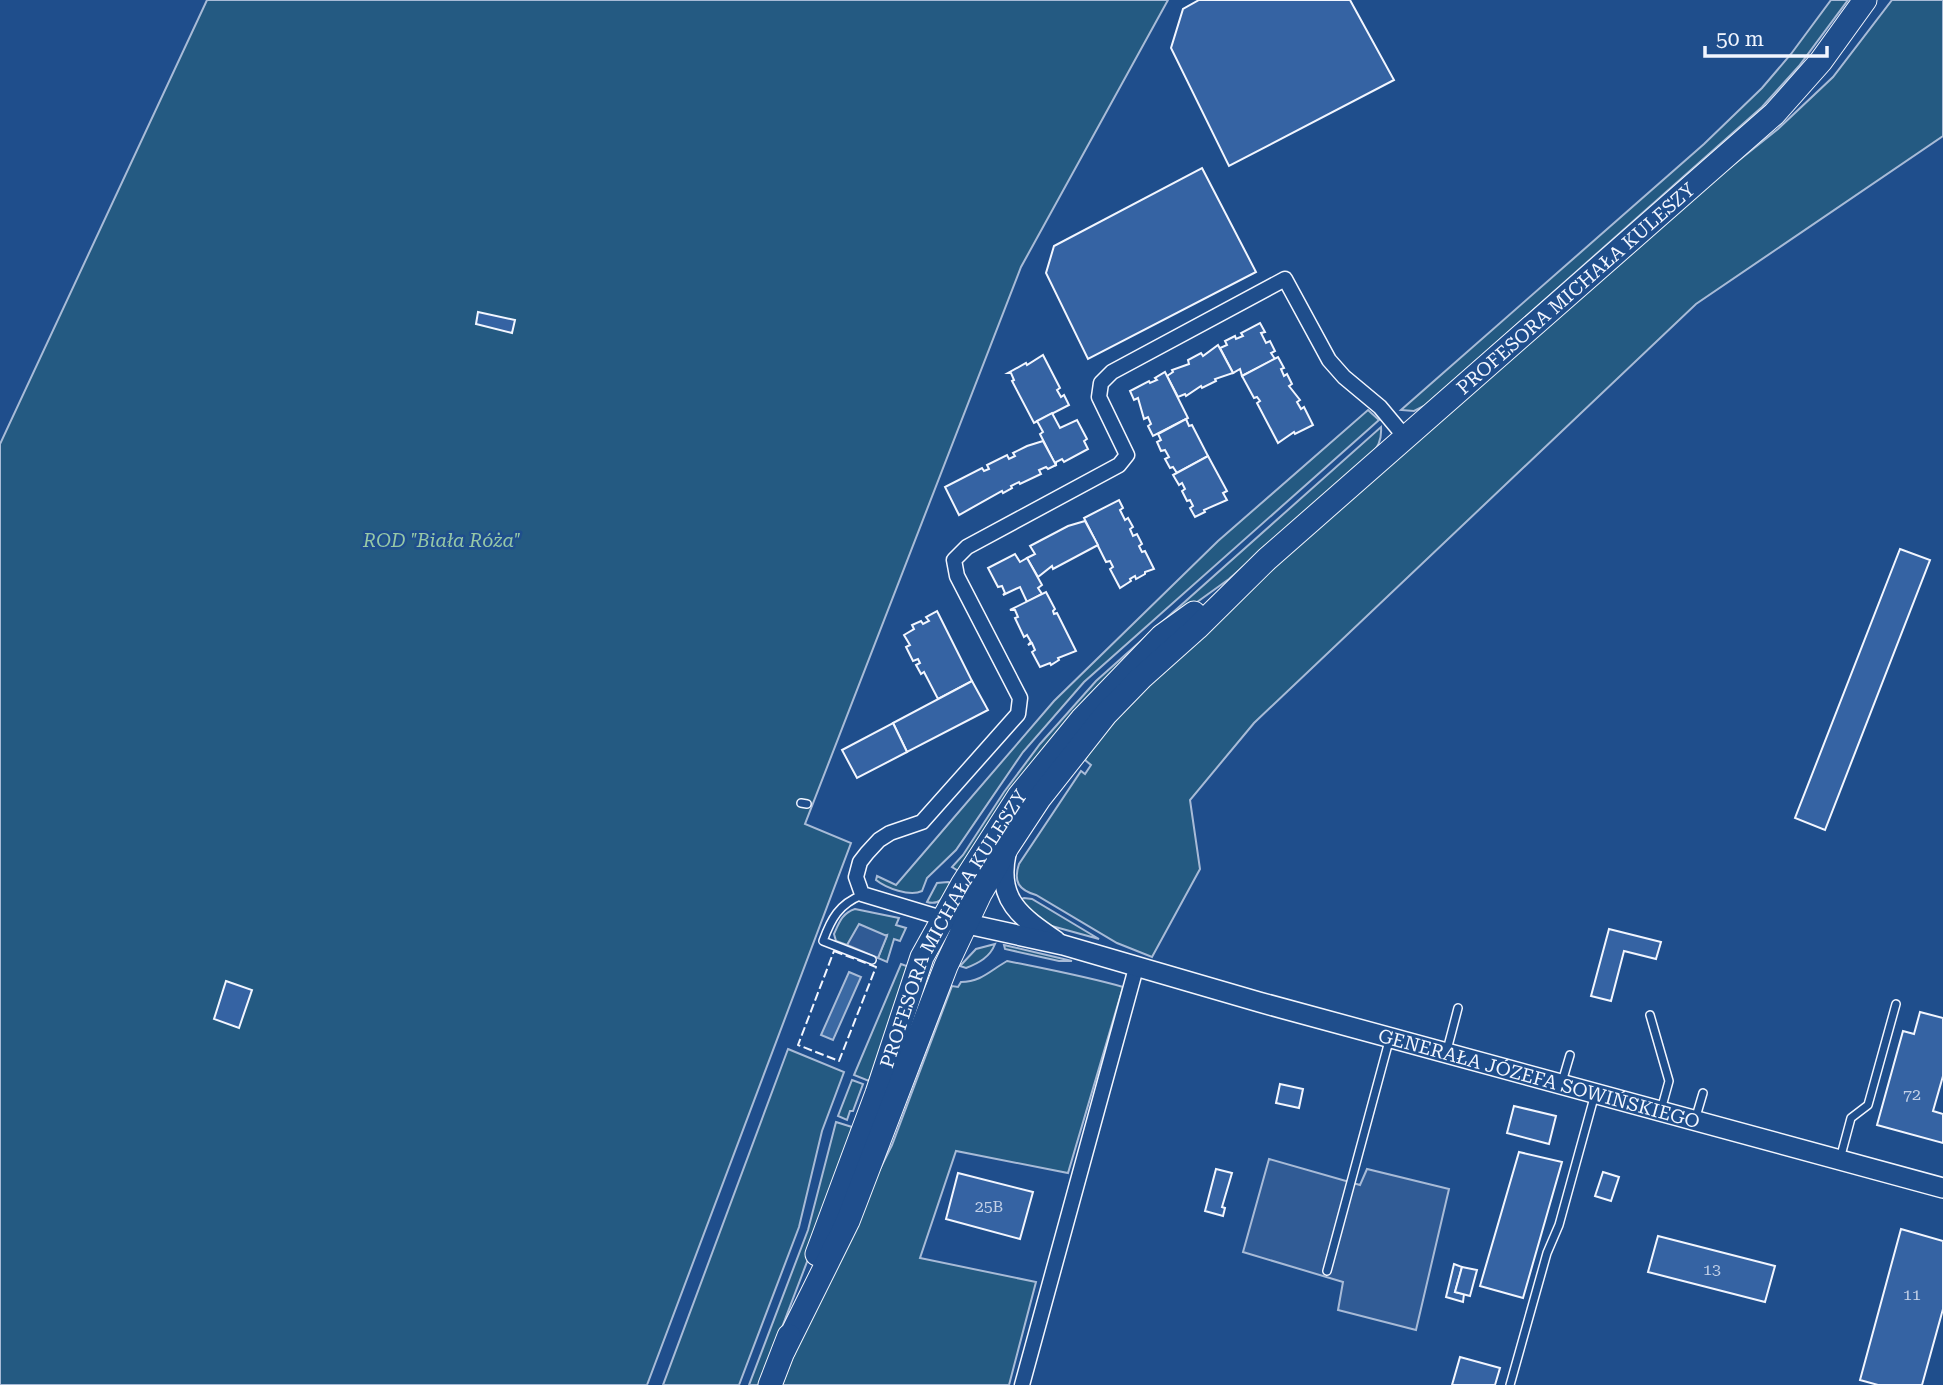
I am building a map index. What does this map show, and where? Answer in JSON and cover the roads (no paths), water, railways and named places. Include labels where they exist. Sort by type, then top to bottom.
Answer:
[{"type":"main road","name":"PROFESORA MICHAŁA KULESZY","points":[[770,1385],[805,1283],[877,1093],[922,957],[980,894],[1039,799],[1106,714],[1140,678],[1197,628],[1267,559],[1774,114],[1821,61],[1865,0]]},
{"type":"main road","name":"PROFESORA MICHAŁA KULESZY","points":[[784,1350],[848,1221],[938,986],[962,885],[1019,796],[1082,719],[1162,636],[1267,559]]},
{"type":"street","points":[[955,921],[861,890],[869,862],[867,853],[879,839],[922,822],[1018,714],[1020,698],[957,576],[954,560],[967,547],[1119,465],[1127,455],[1099,397],[1101,383],[1112,372],[1285,279],[1329,360],[1344,377],[1380,407],[1405,437]]},
{"type":"street","points":[[1008,846],[1003,876],[1010,900],[1031,924],[1063,945]]},
{"type":"street","name":"GENERAŁA JÓZEFA SOWIŃSKIEGO","points":[[955,921],[1063,945],[1136,968],[1943,1188]]},
{"type":"street","points":[[1022,1385],[1136,968]]},
{"type":"lane","points":[[861,890],[835,913],[823,941],[872,960]]},
{"type":"lane","points":[[1840,1160],[1851,1118],[1868,1105],[1896,1004]]},
{"type":"lane","points":[[1447,1051],[1458,1008]]},
{"type":"lane","points":[[1650,1015],[1669,1081],[1661,1111]]},
{"type":"lane","points":[[1326,1271],[1390,1037]]},
{"type":"lane","points":[[1562,1083],[1570,1055]]},
{"type":"lane","points":[[1510,1385],[1547,1253],[1559,1225],[1595,1092]]},
{"type":"lane","points":[[1695,1120],[1703,1093]]},
{"type":"park label","name":"ROD \"Biała Róża\"","points":[[442,540]]}]
